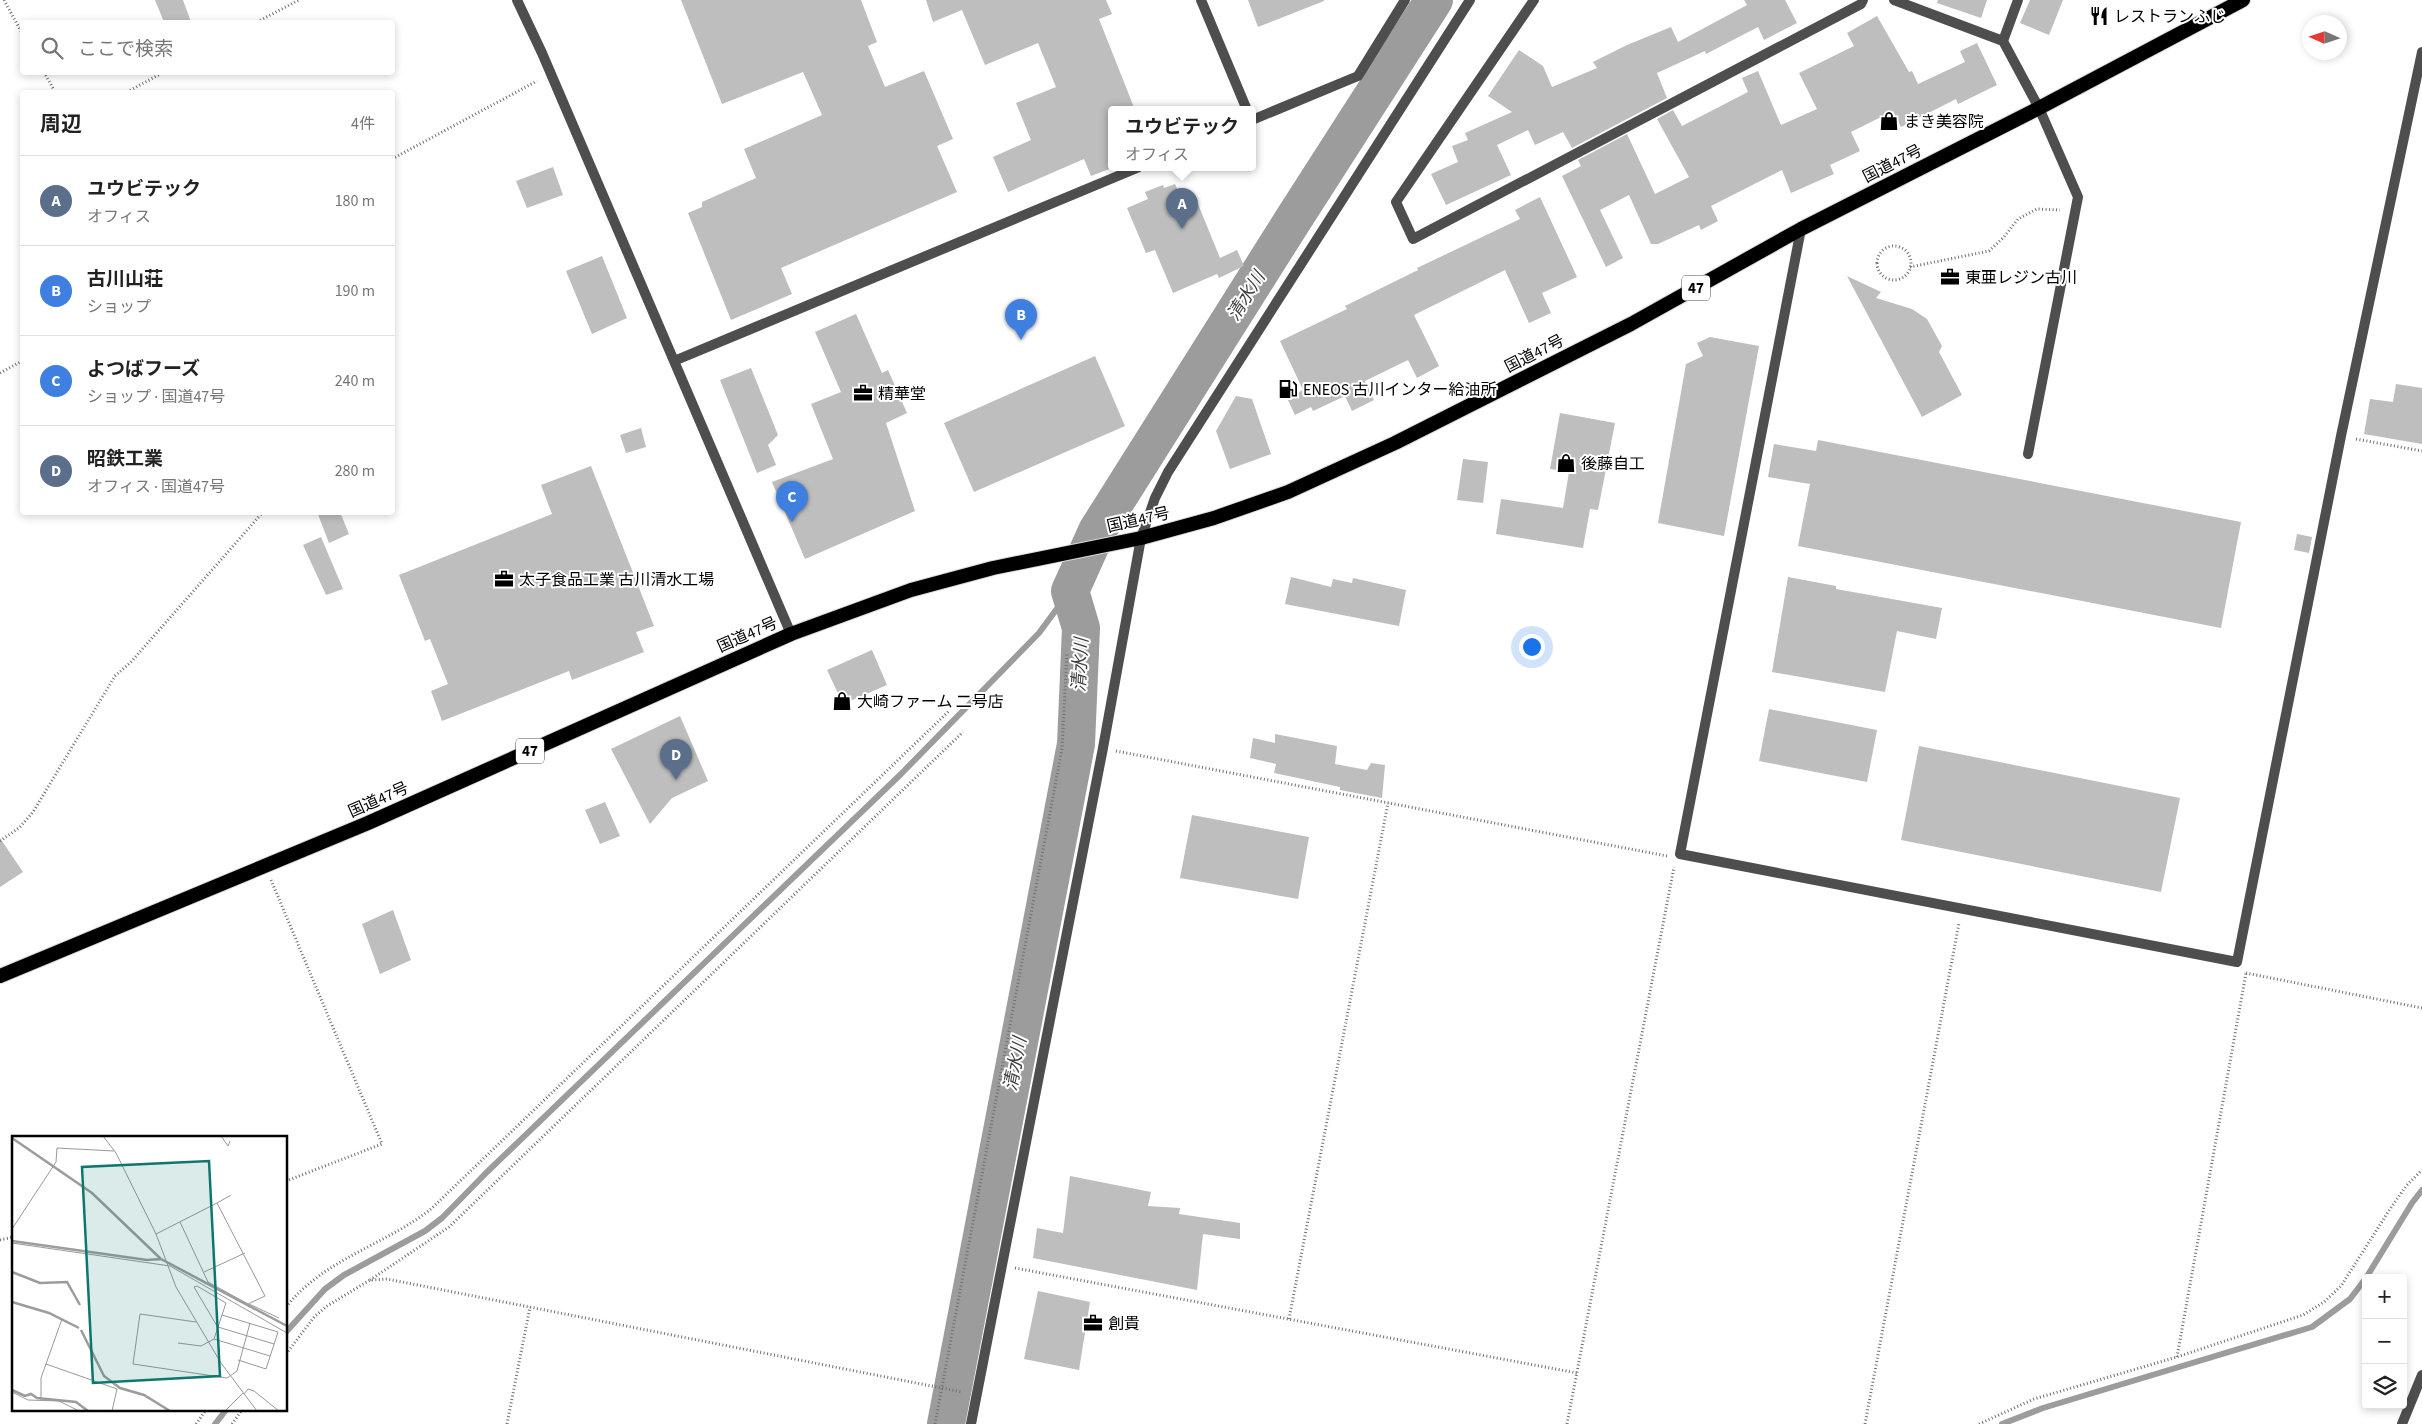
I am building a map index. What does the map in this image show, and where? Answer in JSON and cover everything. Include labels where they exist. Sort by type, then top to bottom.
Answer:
[{"type":"highway","name":"国道47号","points":[[0,976],[368,823],[791,634],[911,590],[993,568],[1137,538],[1214,518],[1288,492],[1395,443],[1631,324],[1801,229],[2038,108],[2243,0]]},
{"type":"street","points":[[517,0],[551,73],[791,634]]},
{"type":"street","points":[[1201,0],[1245,106]]},
{"type":"street","points":[[1256,118],[1358,76],[1405,0]]},
{"type":"street","points":[[971,1424],[1103,748],[1137,538],[1168,472],[1470,0]]},
{"type":"street","points":[[1534,0],[1396,202],[1413,239],[1861,4],[1863,0]]},
{"type":"street","points":[[1894,0],[2003,41],[2038,108],[2078,197],[2028,454]]},
{"type":"street","points":[[2003,41],[2018,0]]},
{"type":"street","points":[[1801,229],[1680,854],[2237,962],[2341,436],[2422,52]]},
{"type":"street","points":[[674,361],[1130,171]]},
{"type":"street","points":[[2402,1424],[2422,1375]]},
{"type":"path","points":[[4,0],[20,29]]},
{"type":"path","points":[[261,20],[299,0]]},
{"type":"path","points":[[395,157],[551,73]]},
{"type":"path","points":[[46,75],[54,90]]},
{"type":"path","points":[[131,90],[158,75]]},
{"type":"path","points":[[1910,267],[1906,252],[1897,246],[1882,251],[1877,261],[1879,271],[1893,280],[1904,276],[1910,267],[1989,251],[2004,237],[2018,219],[2037,209],[2075,210]]},
{"type":"path","points":[[0,373],[20,361]]},
{"type":"path","points":[[2341,436],[2422,451]]},
{"type":"path","points":[[0,841],[20,827],[33,812],[115,676],[131,662],[260,515]]},
{"type":"path","points":[[935,1424],[944,1388],[1062,749],[1067,652]]},
{"type":"path","points":[[288,1305],[310,1282],[335,1264],[415,1221],[431,1209],[949,711]]},
{"type":"path","points":[[288,1351],[315,1316],[326,1306],[370,1280],[449,1227],[963,732]]},
{"type":"path","points":[[1103,748],[1676,858],[1567,1424]]},
{"type":"path","points":[[1289,1319],[1388,803]]},
{"type":"path","points":[[265,866],[382,1144],[288,1180]]},
{"type":"path","points":[[1865,1424],[1962,909]]},
{"type":"path","points":[[2237,962],[2246,973],[2422,1008]]},
{"type":"path","points":[[2177,1357],[2246,973]]},
{"type":"path","points":[[1979,1424],[2034,1399],[2177,1357],[2303,1315],[2324,1302],[2341,1286],[2392,1206],[2407,1185],[2422,1170]]},
{"type":"path","points":[[1003,1266],[1577,1373]]},
{"type":"path","points":[[370,1280],[387,1279],[961,1392]]},
{"type":"path","points":[[507,1424],[530,1307]]},
{"type":"path","points":[[196,1424],[205,1412]]},
{"type":"path","points":[[232,1424],[241,1412]]},
{"type":"building","points":[[155,0],[183,0],[190,20],[163,20]]},
{"type":"building","points":[[681,0],[861,0],[877,42],[868,46],[885,87],[924,71],[953,139],[937,146],[957,192],[781,268],[792,294],[731,320],[688,213],[702,207],[702,202],[756,178],[744,149],[822,115],[803,72],[722,104]]},
{"type":"building","points":[[926,0],[1106,0],[1112,14],[1099,19],[1133,106],[1108,106],[1108,170],[1091,176],[1084,159],[1008,192],[993,157],[1031,140],[1016,103],[1056,87],[1038,43],[985,65],[962,10],[933,22]]},
{"type":"building","points":[[1248,0],[1324,0],[1324,1],[1258,27]]},
{"type":"building","points":[[1744,0],[1785,0],[1797,23],[1764,40],[1758,27],[1706,54],[1705,51],[1657,73],[1667,98],[1572,148],[1563,132],[1535,145],[1528,130],[1497,145],[1511,175],[1446,205],[1431,174],[1458,162],[1452,146],[1468,140],[1465,133],[1512,112],[1488,96],[1519,50],[1543,66],[1552,87],[1597,68],[1593,62],[1627,45],[1671,27],[1678,42],[1747,5]]},
{"type":"building","points":[[1938,0],[1987,0],[1981,18],[1937,3]]},
{"type":"building","points":[[2030,0],[2063,0],[2049,35],[2020,23]]},
{"type":"building","points":[[1877,16],[1909,72],[1912,71],[1918,84],[1965,62],[1960,51],[1977,43],[1997,85],[1958,104],[1956,99],[1901,127],[1893,111],[1851,132],[1860,151],[1830,165],[1834,174],[1791,193],[1782,170],[1711,206],[1718,221],[1701,230],[1699,225],[1658,244],[1651,244],[1629,195],[1600,210],[1623,258],[1606,267],[1562,176],[1581,166],[1578,160],[1627,134],[1655,194],[1689,177],[1657,119],[1673,110],[1682,126],[1748,92],[1742,78],[1758,71],[1781,125],[1817,109],[1799,73],[1854,46],[1847,33]]},
{"type":"building","points":[[553,167],[563,195],[527,208],[516,181]]},
{"type":"building","points":[[1175,184],[1186,209],[1198,204],[1220,258],[1237,250],[1244,266],[1219,278],[1217,274],[1173,293],[1155,250],[1146,253],[1127,208],[1148,199],[1145,192],[1163,185],[1164,188]]},
{"type":"building","points":[[1540,197],[1577,277],[1542,293],[1551,313],[1529,323],[1505,270],[1414,315],[1439,366],[1417,378],[1408,360],[1365,381],[1374,400],[1352,411],[1345,396],[1313,411],[1311,407],[1295,415],[1287,398],[1303,390],[1280,341],[1347,309],[1345,306],[1418,270],[1417,268],[1520,219],[1515,210]]},
{"type":"building","points":[[602,256],[627,318],[592,334],[566,271]]},
{"type":"building","points":[[1847,276],[1881,292],[1876,298],[1912,309],[1927,319],[1942,346],[1939,352],[1962,395],[1922,417]]},
{"type":"building","points":[[856,314],[882,373],[888,370],[907,413],[886,423],[915,511],[805,559],[772,482],[833,459],[811,404],[841,392],[815,332]]},
{"type":"building","points":[[1710,337],[1759,346],[1724,536],[1658,523],[1686,364],[1703,356],[1697,343]]},
{"type":"building","points":[[1095,356],[1125,426],[974,492],[944,423]]},
{"type":"building","points":[[751,368],[778,435],[768,445],[776,465],[757,473],[720,380]]},
{"type":"building","points":[[2396,384],[2422,388],[2422,444],[2364,434],[2370,399],[2393,402]]},
{"type":"building","points":[[1236,396],[1252,399],[1271,454],[1230,469],[1216,431]]},
{"type":"building","points":[[1560,413],[1615,423],[1598,510],[1590,509],[1583,548],[1496,534],[1501,499],[1563,508],[1569,472],[1550,469]]},
{"type":"building","points":[[641,428],[646,447],[626,453],[620,435]]},
{"type":"building","points":[[1818,440],[2241,522],[2221,628],[1798,546],[1810,484],[1768,477],[1774,444],[1816,451]]},
{"type":"building","points":[[1463,459],[1488,462],[1483,503],[1457,500]]},
{"type":"building","points":[[591,466],[654,626],[636,632],[644,652],[572,680],[569,671],[442,721],[431,691],[448,684],[430,639],[425,641],[399,575],[552,514],[541,485]]},
{"type":"building","points":[[318,515],[341,515],[349,534],[329,543]]},
{"type":"building","points":[[2297,534],[2312,537],[2309,553],[2294,550]]},
{"type":"building","points":[[321,537],[343,589],[326,595],[303,545]]},
{"type":"building","points":[[1291,577],[1331,587],[1333,579],[1352,583],[1353,578],[1406,590],[1399,626],[1285,604]]},
{"type":"building","points":[[1788,577],[1836,586],[1836,589],[1942,608],[1936,639],[1897,631],[1885,692],[1772,672]]},
{"type":"building","points":[[872,650],[887,685],[843,704],[827,670]]},
{"type":"building","points":[[1769,709],[1877,730],[1867,782],[1759,761]]},
{"type":"building","points":[[680,716],[708,781],[672,798],[650,824],[611,749]]},
{"type":"building","points":[[1275,734],[1337,746],[1335,764],[1367,770],[1371,763],[1385,765],[1382,798],[1340,790],[1340,787],[1274,773],[1276,764],[1250,758],[1253,738],[1275,743]]},
{"type":"building","points":[[1919,746],[2180,798],[2161,892],[1901,840]]},
{"type":"building","points":[[605,802],[620,836],[600,844],[585,810]]},
{"type":"building","points":[[1192,815],[1309,837],[1298,899],[1180,878]]},
{"type":"building","points":[[0,838],[23,872],[0,887]]},
{"type":"building","points":[[393,910],[411,960],[380,974],[362,924]]},
{"type":"building","points":[[1070,1176],[1151,1192],[1148,1206],[1180,1208],[1179,1214],[1240,1223],[1240,1239],[1203,1234],[1197,1290],[1033,1258],[1037,1228],[1063,1233]]},
{"type":"building","points":[[1038,1291],[1090,1302],[1079,1370],[1024,1359]]},
{"type":"waterway","name":"清水川","points":[[946,1424],[1076,744],[1081,628],[1070,591],[1097,531],[1434,0]]},
{"type":"waterway","points":[[288,1330],[325,1289],[344,1275],[425,1231],[442,1218],[487,1172],[901,774],[1039,633],[1070,591]]},
{"type":"waterway","points":[[2368,1274],[2422,1190]]},
{"type":"waterway","points":[[2002,1424],[2043,1408],[2312,1327],[2350,1299],[2362,1283]]},
{"type":"waterway","points":[[215,1424],[224,1412]]},
{"type":"place","name":"レストランふじ","points":[[2099,16]]},
{"type":"place","name":"まき美容院","points":[[1889,121]]},
{"type":"place","name":"ユウビテック","points":[[1182,229]]},
{"type":"place","name":"東亜レジン古川","points":[[1950,277]]},
{"type":"place","name":"古川山荘","points":[[1021,340]]},
{"type":"place","name":"ENEOS 古川インター給油所","points":[[1288,389]]},
{"type":"place","name":"精華堂","points":[[863,393]]},
{"type":"place","name":"後藤自工","points":[[1566,463]]},
{"type":"place","name":"よつばフーズ","points":[[792,522]]},
{"type":"place","name":"太子食品工業 古川清水工場","points":[[504,579]]},
{"type":"place","name":"大崎ファーム 二号店","points":[[842,701]]},
{"type":"place","name":"昭鉄工業","points":[[676,780]]},
{"type":"place","name":"創貴","points":[[1093,1323]]}]
